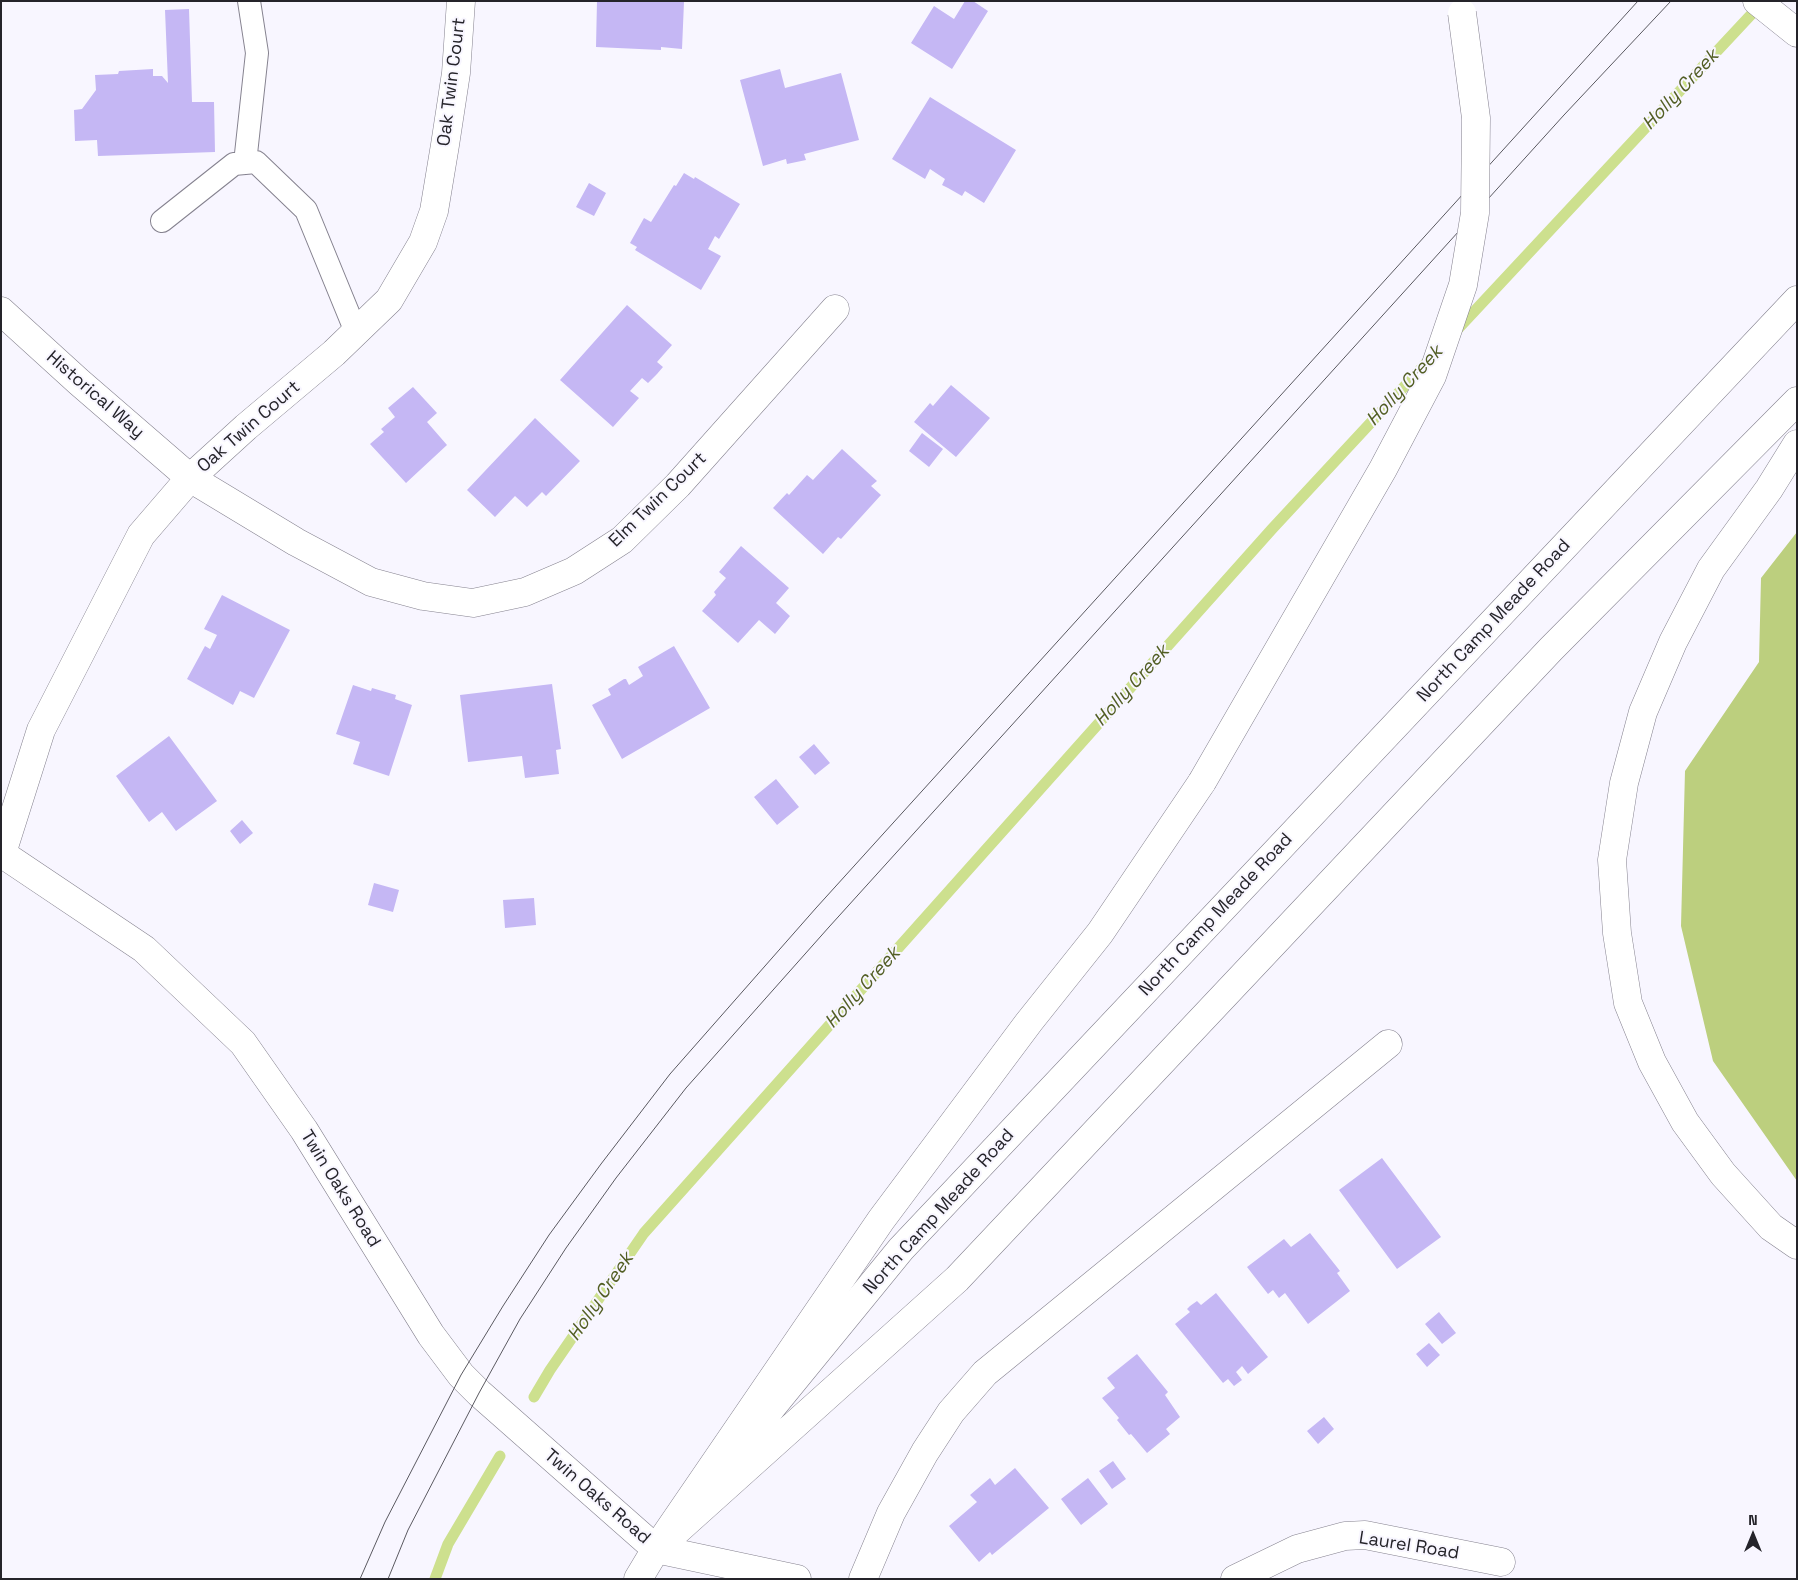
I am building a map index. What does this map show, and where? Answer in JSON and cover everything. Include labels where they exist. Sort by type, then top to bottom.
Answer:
[{"type":"main road","name":"Oak Twin Court","points":[[1,853],[41,730],[142,535],[190,478],[246,427],[334,353],[388,300],[423,242],[434,211],[456,73],[461,1]]},
{"type":"main road","points":[[1757,1],[1797,33]]},
{"type":"main road","points":[[1779,1],[1797,14]]},
{"type":"main road","points":[[797,1579],[656,1549],[881,1220],[1029,1022],[1100,933],[1202,782],[1383,470],[1432,376],[1462,285],[1475,213],[1476,118],[1460,7]]},
{"type":"main road","name":"North Camp Meade Road","points":[[638,1579],[656,1549],[901,1249],[1797,300]]},
{"type":"main road","name":"Elm Twin Court","points":[[190,478],[296,542],[371,582],[423,596],[473,603],[525,592],[574,571],[622,540],[678,485],[835,309]]},
{"type":"main road","name":"Historical Way","points":[[1,311],[79,382],[190,478]]},
{"type":"main road","name":"North Camp Meade Road","points":[[656,1549],[957,1279],[1551,649],[1797,401]]},
{"type":"main road","points":[[1797,444],[1769,489],[1711,569],[1673,642],[1643,712],[1638,729],[1624,783],[1612,860],[1617,933],[1628,1003],[1652,1062],[1685,1122],[1723,1174],[1771,1227],[1797,1245]]},
{"type":"main road","name":"Twin Oaks Road","points":[[1,853],[144,949],[243,1043],[304,1130],[431,1336],[461,1375],[486,1400],[656,1549]]},
{"type":"main road","points":[[863,1579],[891,1513],[925,1452],[951,1412],[985,1372],[1388,1044]]},
{"type":"main road","name":"Laurel Road","points":[[1235,1579],[1297,1549],[1345,1536],[1365,1536],[1501,1562]]},
{"type":"lane","points":[[245,163],[257,53],[249,1]]},
{"type":"lane","points":[[162,221],[234,164],[256,162],[306,210],[356,332]]},
{"type":"green space","points":[[1797,532],[1797,1181],[1713,1061],[1681,926],[1685,771],[1759,662],[1761,578]]},
{"type":"building","points":[[597,1],[684,2],[682,49],[661,47],[661,50],[596,47]]},
{"type":"building","points":[[965,1],[973,1],[988,11],[952,69],[911,43],[934,6],[954,19]]},
{"type":"building","points":[[189,9],[192,102],[214,102],[215,152],[98,156],[97,140],[75,141],[74,110],[82,109],[96,90],[95,75],[118,74],[119,71],[153,69],[153,76],[162,76],[168,83],[165,10]]},
{"type":"building","points":[[780,69],[785,88],[841,73],[859,140],[804,154],[806,160],[787,164],[786,159],[763,166],[740,80]]},
{"type":"building","points":[[930,97],[1016,150],[984,203],[965,191],[962,196],[942,185],[945,179],[930,169],[925,179],[892,159]]},
{"type":"building","points":[[684,173],[694,179],[695,177],[740,204],[719,239],[715,236],[708,249],[721,256],[701,290],[635,250],[637,247],[630,243],[644,218],[651,222],[674,185],[676,186]]},
{"type":"building","points":[[589,183],[606,193],[594,216],[576,207]]},
{"type":"building","points":[[627,305],[672,345],[657,362],[663,367],[657,374],[648,383],[642,378],[630,391],[639,398],[613,427],[560,380]]},
{"type":"building","points":[[951,385],[990,418],[956,457],[914,422],[930,403],[933,406]]},
{"type":"building","points":[[413,387],[437,413],[427,422],[447,445],[406,483],[370,444],[384,432],[381,429],[395,417],[388,408]]},
{"type":"building","points":[[535,418],[580,461],[546,496],[542,492],[527,507],[515,496],[495,517],[467,490]]},
{"type":"building","points":[[922,433],[943,449],[929,467],[909,451]]},
{"type":"building","points":[[842,449],[877,481],[871,486],[881,495],[841,539],[838,537],[823,554],[773,508],[787,493],[789,495],[807,475],[813,480]]},
{"type":"building","points":[[741,546],[789,588],[776,603],[790,616],[775,634],[759,620],[738,643],[702,611],[716,595],[714,592],[726,578],[719,572]]},
{"type":"building","points":[[222,595],[290,630],[254,698],[240,691],[233,705],[187,679],[205,646],[210,649],[217,635],[204,629]]},
{"type":"building","points":[[674,646],[710,708],[622,759],[592,705],[611,695],[608,689],[624,679],[626,679],[629,685],[643,676],[638,667]]},
{"type":"building","points":[[552,684],[561,749],[556,750],[559,774],[525,778],[522,756],[468,762],[460,695]]},
{"type":"building","points":[[353,685],[371,691],[372,688],[396,695],[395,699],[412,705],[389,776],[353,764],[360,742],[336,734]]},
{"type":"building","points":[[169,736],[217,801],[176,831],[162,812],[149,822],[116,776]]},
{"type":"building","points":[[814,744],[830,763],[815,775],[799,757]]},
{"type":"building","points":[[776,779],[799,807],[777,825],[754,797]]},
{"type":"building","points":[[242,820],[253,833],[240,844],[230,831]]},
{"type":"building","points":[[374,883],[399,890],[393,912],[368,905]]},
{"type":"building","points":[[534,898],[536,925],[505,928],[503,900]]},
{"type":"building","points":[[1382,1158],[1441,1237],[1397,1269],[1339,1190]]},
{"type":"building","points":[[1310,1233],[1340,1271],[1337,1273],[1350,1291],[1308,1324],[1285,1293],[1279,1298],[1273,1290],[1268,1294],[1247,1267],[1284,1239],[1291,1247]]},
{"type":"building","points":[[1216,1293],[1268,1357],[1248,1374],[1242,1366],[1236,1372],[1242,1380],[1234,1386],[1228,1379],[1223,1383],[1175,1324],[1190,1312],[1187,1309],[1190,1306],[1197,1301],[1201,1305]]},
{"type":"building","points":[[1439,1312],[1456,1333],[1442,1344],[1425,1324]]},
{"type":"building","points":[[1429,1343],[1440,1355],[1427,1367],[1416,1354]]},
{"type":"building","points":[[1137,1354],[1168,1392],[1165,1395],[1180,1417],[1166,1429],[1170,1434],[1147,1453],[1131,1434],[1129,1435],[1117,1420],[1119,1418],[1102,1398],[1115,1388],[1107,1378]]},
{"type":"building","points":[[1324,1417],[1334,1429],[1318,1444],[1307,1431]]},
{"type":"building","points":[[1113,1461],[1126,1479],[1112,1489],[1099,1471]]},
{"type":"building","points":[[1015,1468],[1049,1508],[992,1555],[990,1552],[979,1562],[949,1526],[977,1502],[970,1495],[990,1478],[995,1485]]},
{"type":"building","points":[[1088,1478],[1108,1504],[1081,1525],[1061,1499]]},
{"type":"waterway","name":"Holly Creek","points":[[1455,332],[1761,4]]},
{"type":"waterway","name":"Holly Creek","points":[[534,1397],[550,1370],[644,1233],[1272,529],[1428,361]]},
{"type":"waterway","name":"Holly Creek","points":[[435,1579],[448,1544],[500,1456]]},
{"type":"tram line","points":[[360,1579],[385,1522],[461,1375],[503,1306],[549,1235],[670,1074],[816,908],[1638,1]]},
{"type":"tram line","points":[[388,1579],[408,1530],[479,1393],[520,1319],[566,1248],[616,1178],[686,1088],[829,927],[1564,115],[1671,1]]}]
